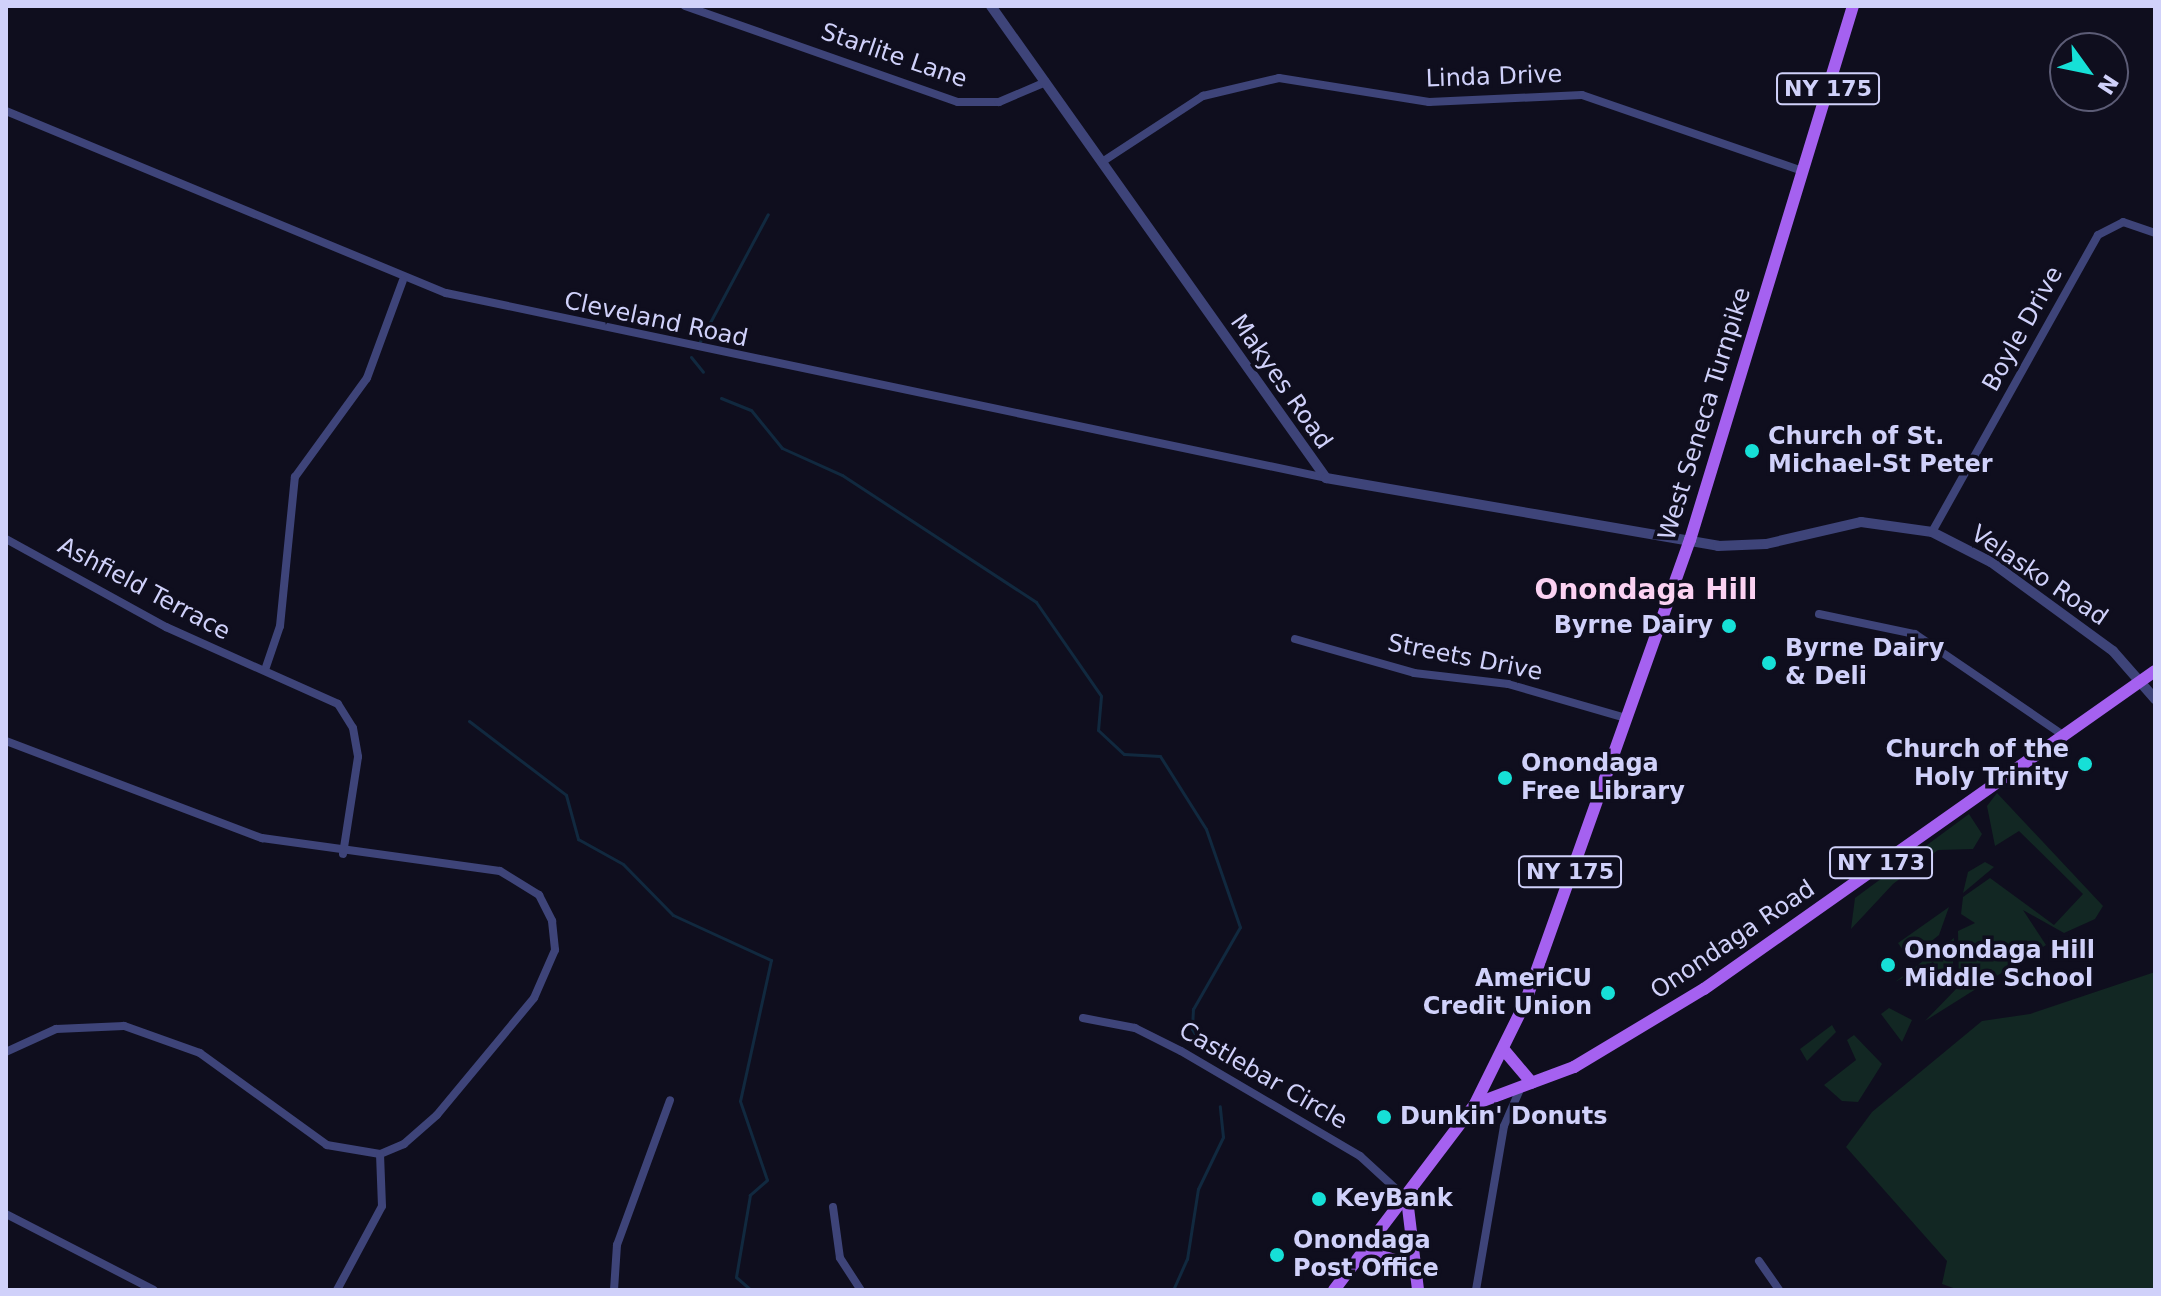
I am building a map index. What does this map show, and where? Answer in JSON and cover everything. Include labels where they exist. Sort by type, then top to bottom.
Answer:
[{"type":"main road","name":"West Seneca Turnpike","points":[[1334,1290],[1407,1199],[1475,1104],[1504,1050],[1690,540],[1853,6]]},
{"type":"main road","name":"Onondaga Road","points":[[1475,1104],[1605,1050],[1750,959],[2060,733],[2155,671]]},
{"type":"main road","points":[[1504,1050],[1526,1085]]},
{"type":"main road","points":[[1407,1199],[1418,1290]]},
{"type":"main road","points":[[1365,1251],[1415,1266]]},
{"type":"street","name":"Starlite Lane","points":[[685,6],[958,102],[999,102],[1046,82]]},
{"type":"street","name":"Makyes Road","points":[[991,6],[1326,478],[1690,540]]},
{"type":"street","name":"Linda Drive","points":[[1102,162],[1203,96],[1295,78],[1429,102],[1582,95],[1803,171]]},
{"type":"street","name":"Cleveland Road","points":[[6,111],[403,280],[672,345],[1326,478]]},
{"type":"street","name":"Boyle Drive","points":[[1932,532],[2104,228],[2123,222],[2155,233]]},
{"type":"street","points":[[265,670],[280,626],[295,477],[367,378],[403,280]]},
{"type":"street","name":"Velasko Road","points":[[1690,540],[1766,544],[1861,522],[1932,532],[2026,587],[2113,651],[2155,699]]},
{"type":"street","name":"Ashfield Terrace","points":[[6,539],[166,627],[320,691],[353,728],[358,757],[343,854]]},
{"type":"street","points":[[1819,614],[1915,634],[2060,733]]},
{"type":"street","name":"Streets Drive","points":[[1295,639],[1414,673],[1508,684],[1626,718]]},
{"type":"street","points":[[6,741],[204,821],[343,854],[500,871],[539,895],[552,921],[550,971],[534,998],[437,1115],[404,1144],[380,1154],[327,1145],[200,1053],[124,1026],[56,1029],[6,1052]]},
{"type":"street","name":"Castlebar Circle","points":[[1083,1018],[1135,1028],[1181,1051],[1360,1156],[1407,1199]]},
{"type":"street","points":[[1476,1290],[1504,1126],[1526,1085]]},
{"type":"street","points":[[614,1290],[617,1245],[670,1100]]},
{"type":"street","points":[[337,1290],[382,1206],[380,1154]]},
{"type":"street","points":[[833,1207],[840,1258],[861,1290]]},
{"type":"street","points":[[6,1214],[154,1290]]},
{"type":"street","points":[[1759,1261],[1779,1290]]},
{"type":"green space","points":[[1997,793],[2103,906],[2095,919],[2064,933],[2023,910],[2046,945],[1925,1021],[1959,986],[1958,931],[1975,923],[1961,914],[1963,897],[1990,878],[2054,925],[2083,894],[2019,831],[1995,846],[1987,806]]},
{"type":"green space","points":[[1969,814],[1982,834],[1973,849],[1938,850],[1893,884],[1851,929],[1855,898]]},
{"type":"green space","points":[[1985,862],[1994,867],[1963,893],[1968,872]]},
{"type":"green space","points":[[1949,907],[1939,935],[1909,959],[1898,943]]},
{"type":"green space","points":[[1954,938],[1952,990],[1933,962],[1895,982]]},
{"type":"green space","points":[[2155,972],[2155,1290],[1959,1290],[1942,1284],[1947,1261],[1846,1147],[1872,1112],[1982,1021],[2030,1014]]},
{"type":"green space","points":[[1889,1008],[1912,1020],[1902,1042],[1881,1014]]},
{"type":"green space","points":[[1832,1025],[1836,1032],[1807,1061],[1800,1049]]},
{"type":"green space","points":[[1854,1035],[1882,1064],[1858,1102],[1842,1101],[1824,1085],[1856,1060],[1847,1040]]},
{"type":"waterway","points":[[699,343],[768,214]]},
{"type":"waterway","points":[[691,357],[703,372]]},
{"type":"waterway","points":[[721,398],[751,410],[782,448],[842,475],[1036,602],[1101,696],[1098,730],[1124,754],[1160,756],[1206,829],[1240,927],[1193,1009],[1192,1029],[1203,1047]]},
{"type":"waterway","points":[[469,721],[566,795],[578,839],[623,864],[673,915],[771,960],[740,1101],[767,1180],[750,1195],[736,1277],[751,1290]]},
{"type":"waterway","points":[[1173,1290],[1187,1259],[1198,1189],[1223,1137],[1220,1106]]},
{"type":"place","name":"Church of St. Michael-St Peter","points":[[1752,451]]},
{"type":"place","name":"Byrne Dairy","points":[[1729,626]]},
{"type":"place","name":"Byrne Dairy & Deli","points":[[1769,663]]},
{"type":"place","name":"Church of the Holy Trinity","points":[[2085,764]]},
{"type":"place","name":"Onondaga Free Library","points":[[1505,778]]},
{"type":"place","name":"Onondaga Hill Middle School","points":[[1888,965]]},
{"type":"place","name":"AmeriCU Credit Union","points":[[1608,993]]},
{"type":"place","name":"Dunkin' Donuts","points":[[1384,1117]]},
{"type":"place","name":"KeyBank","points":[[1319,1199]]},
{"type":"place","name":"Onondaga Post Office","points":[[1277,1255]]},
{"type":"district","name":"Onondaga Hill","points":[[1646,590]]}]
